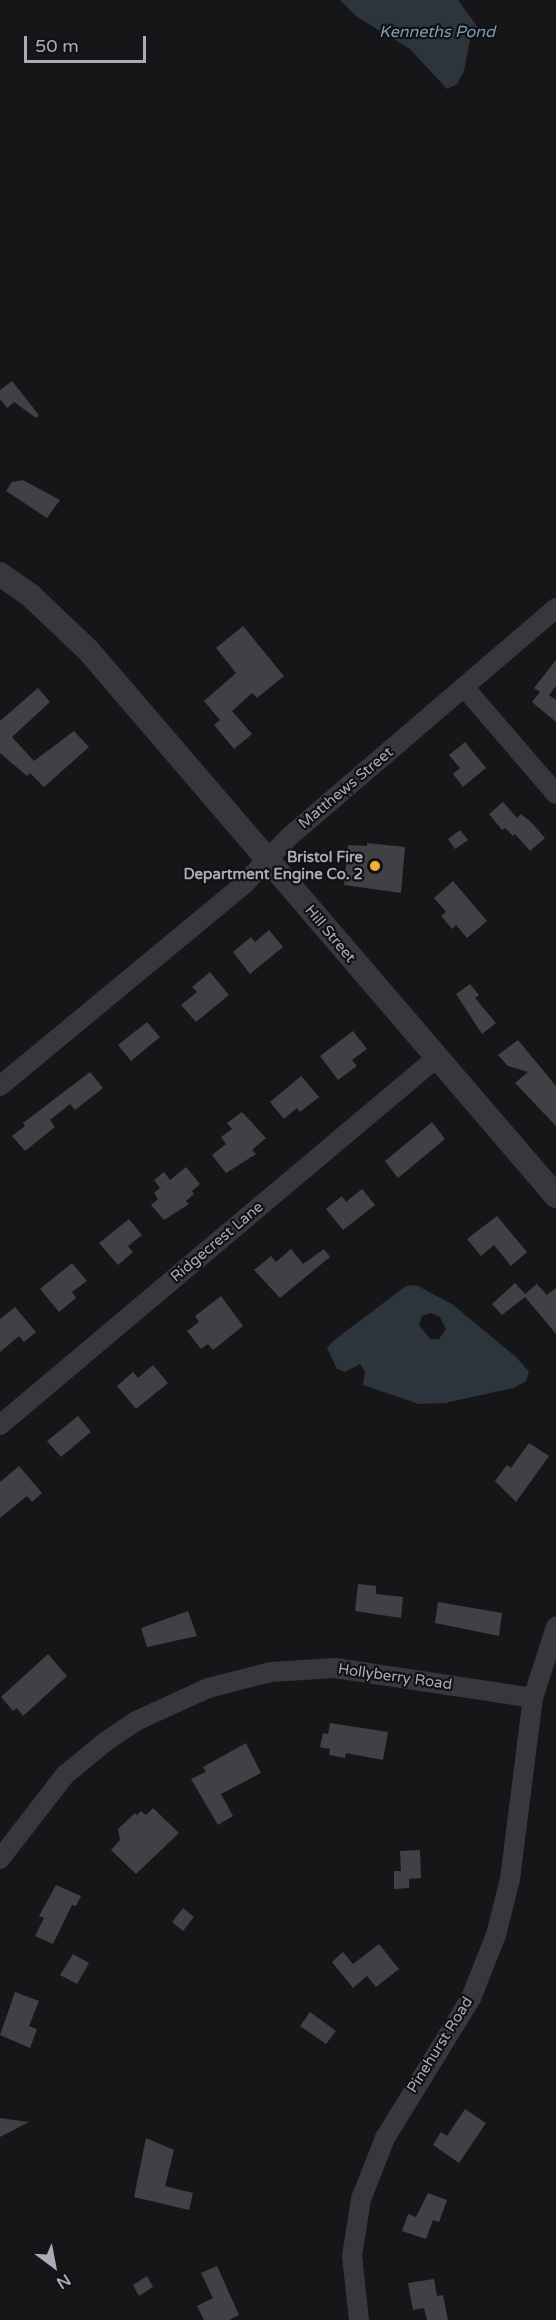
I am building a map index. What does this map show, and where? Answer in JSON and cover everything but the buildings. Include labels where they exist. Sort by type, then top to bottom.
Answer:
[{"type":"street","name":"Hill Street","points":[[0,574],[31,596],[88,650],[267,858],[435,1059],[556,1196]]},
{"type":"street","name":"Matthews Street","points":[[0,1086],[244,884],[267,858],[556,608]]},
{"type":"street","points":[[464,687],[556,794]]},
{"type":"street","name":"Ridgecrest Lane","points":[[0,1425],[435,1059]]},
{"type":"street","name":"Pinehurst Road","points":[[359,2320],[352,2256],[362,2199],[385,2138],[417,2080],[471,1998],[496,1935],[510,1879],[533,1698],[556,1627]]},
{"type":"street","name":"Hollyberry Road","points":[[0,1858],[65,1775],[105,1742],[136,1721],[208,1688],[271,1672],[335,1668],[533,1698]]},
{"type":"water","name":"Kenneths Pond","points":[[340,0],[458,0],[484,36],[471,34],[464,71],[457,84],[447,89],[410,49],[357,17]]},
{"type":"water","points":[[416,1285],[452,1304],[516,1357],[529,1372],[526,1381],[514,1388],[445,1403],[419,1404],[363,1385],[365,1372],[360,1364],[345,1372],[337,1369],[327,1348],[333,1341],[406,1286]],"holes":[[[431,1313],[440,1317],[446,1329],[439,1339],[430,1339],[419,1325],[422,1316]]]},
{"type":"place","name":"Bristol Fire Department Engine Co. 2","points":[[375,866]]}]
